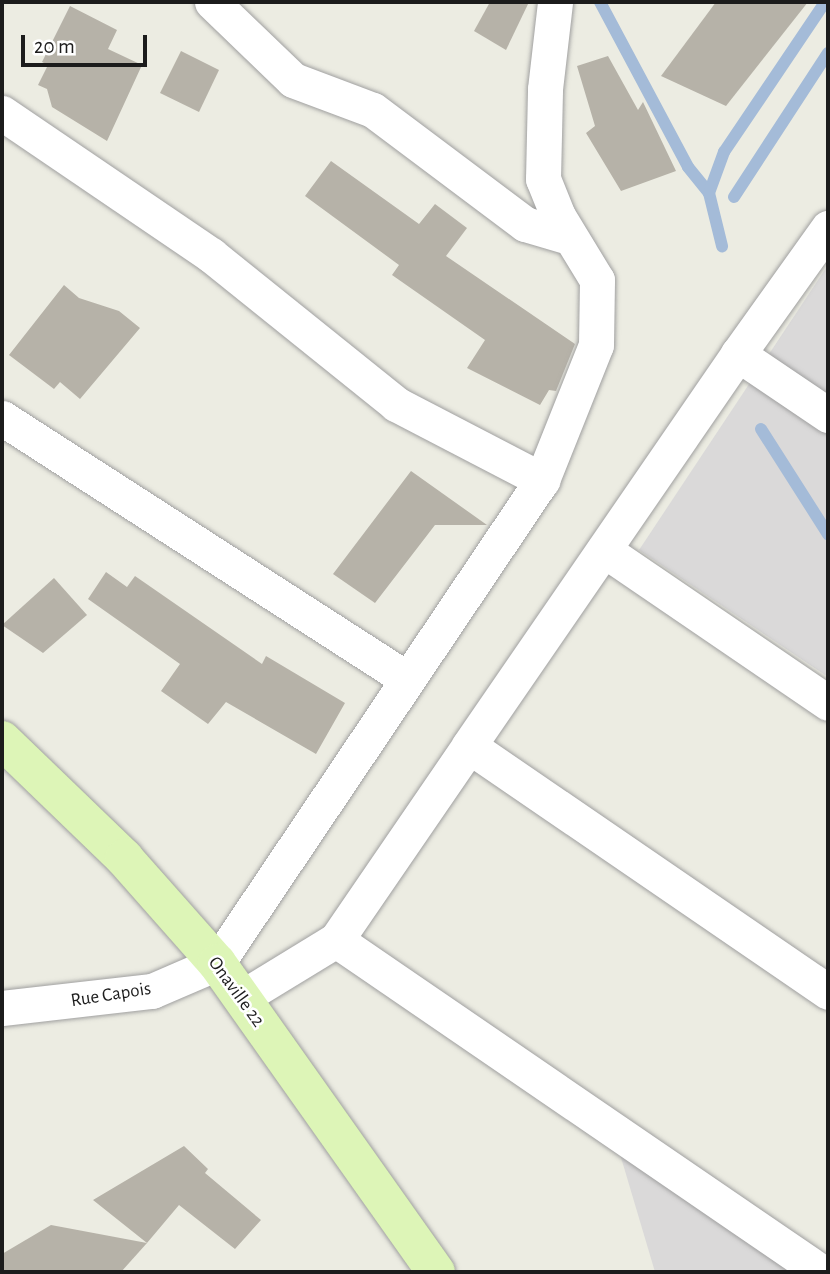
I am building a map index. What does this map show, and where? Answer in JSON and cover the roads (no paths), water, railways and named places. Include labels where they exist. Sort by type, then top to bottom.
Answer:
[{"type":"street","points":[[212,2],[293,80],[373,110],[525,224],[569,237]]},
{"type":"street","points":[[216,963],[542,480],[596,345],[597,280],[569,237],[543,179],[545,89],[555,2]]},
{"type":"street","points":[[2,113],[211,255],[396,404],[542,480]]},
{"type":"street","points":[[241,998],[336,940],[828,228]]},
{"type":"street","points":[[738,355],[828,415]]},
{"type":"street","points":[[2,418],[406,678]]},
{"type":"street","points":[[604,550],[828,702]]},
{"type":"street","name":"Onaville 22","points":[[2,740],[124,858],[216,963],[436,1272]]},
{"type":"street","points":[[469,746],[828,992]]},
{"type":"street","points":[[336,940],[821,1272]]},
{"type":"street","name":"Rue Capois","points":[[2,1008],[152,991],[216,963]]},
{"type":"waterway","points":[[600,2],[688,167],[709,193],[722,246]]},
{"type":"waterway","points":[[709,193],[724,152],[825,2]]},
{"type":"waterway","points":[[734,197],[828,53]]},
{"type":"waterway","points":[[761,429],[828,534]]}]
